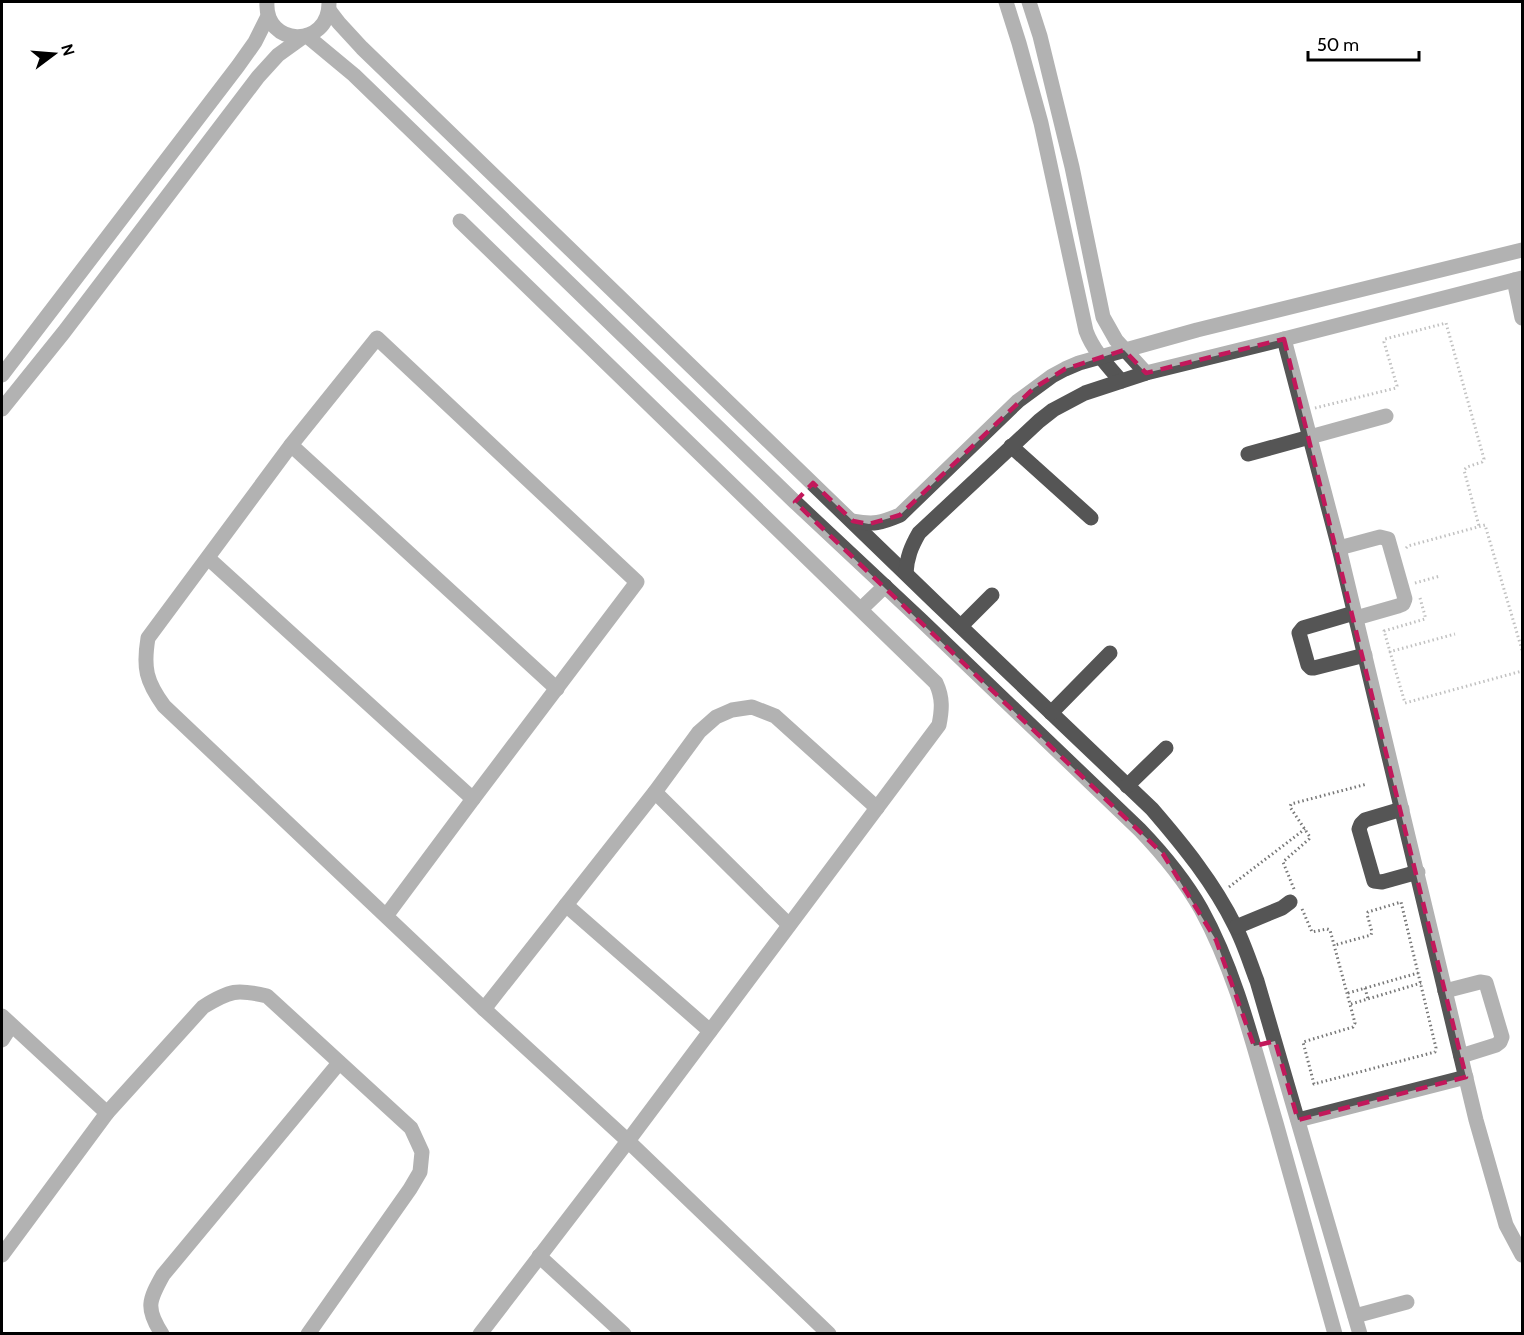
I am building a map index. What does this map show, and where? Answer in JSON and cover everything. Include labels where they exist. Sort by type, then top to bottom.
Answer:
[{"type":"street","points":[[1005,2],[1041,123],[1086,331],[1100,357],[1121,381]]},
{"type":"street","points":[[1029,2],[1040,36],[1072,167],[1103,317],[1124,350],[1146,373]]},
{"type":"street","points":[[2,409],[64,332],[258,77],[278,55],[322,26],[327,18],[329,5]]},
{"type":"street","points":[[329,5],[339,23],[362,48],[1152,809],[1198,865],[1236,927],[1257,981],[1360,1334]]},
{"type":"street","points":[[267,6],[272,24],[285,34],[294,37],[305,36],[354,75],[1163,854],[1201,909],[1236,990],[1254,1046],[1335,1334]]},
{"type":"street","points":[[2,375],[238,66],[255,42],[267,6]]},
{"type":"street","points":[[460,221],[861,609],[936,684],[942,703],[939,725],[628,1141],[480,1334]]},
{"type":"street","points":[[853,521],[869,524],[885,522],[900,515],[1002,416],[1034,388],[1065,369],[1197,330],[1522,250]]},
{"type":"street","points":[[906,573],[911,546],[919,533],[1038,421],[1085,393],[1146,373],[1518,279],[1522,318]]},
{"type":"street","points":[[386,916],[637,582],[377,338],[291,445],[148,638],[145,656],[147,674],[153,691],[164,706],[484,1009],[628,1141],[829,1334]]},
{"type":"street","points":[[1284,339],[1339,548],[1479,1130],[1506,1225],[1522,1255]]},
{"type":"street","points":[[1248,454],[1386,416]]},
{"type":"street","points":[[291,445],[557,689]]},
{"type":"street","points":[[1011,446],[1091,518]]},
{"type":"street","points":[[795,502],[813,483]]},
{"type":"street","points":[[1339,548],[1380,537],[1388,539],[1405,599],[1403,604],[1303,628],[1299,633],[1308,665],[1311,668],[1365,655]]},
{"type":"street","points":[[208,558],[473,799]]},
{"type":"street","points":[[861,609],[885,586]]},
{"type":"street","points":[[961,626],[992,595]]},
{"type":"street","points":[[922,621],[937,604]]},
{"type":"street","points":[[1051,713],[1110,652]]},
{"type":"street","points":[[484,1009],[655,792],[699,732],[717,717],[732,710],[752,707],[775,716],[877,808]]},
{"type":"street","points":[[1127,786],[1166,748]]},
{"type":"street","points":[[655,792],[789,925]]},
{"type":"street","points":[[1402,809],[1363,822],[1359,829],[1374,880],[1382,882],[1418,872]]},
{"type":"street","points":[[1236,927],[1282,908],[1294,898]]},
{"type":"street","points":[[566,905],[710,1031]]},
{"type":"street","points":[[1445,991],[1480,982],[1486,983],[1502,1037],[1496,1045],[1461,1056]]},
{"type":"street","points":[[2,1255],[107,1113],[203,1007],[222,994],[245,991],[267,996],[411,1128],[422,1152],[420,1172],[410,1189],[308,1334]]},
{"type":"street","points":[[2,1040],[6,1021]]},
{"type":"street","points":[[6,1021],[107,1113]]},
{"type":"street","points":[[1254,1046],[1275,1041]]},
{"type":"street","points":[[162,1334],[152,1318],[151,1295],[163,1275],[339,1063]]},
{"type":"street","points":[[1298,1120],[1466,1077]]},
{"type":"street","points":[[1303,1220],[1325,1214]]},
{"type":"street","points":[[539,1256],[624,1334]]},
{"type":"street","points":[[1354,1316],[1407,1302]]},
{"type":"path","points":[[1303,411],[1396,388],[1385,339],[1446,323],[1484,459],[1464,470],[1479,526]]},
{"type":"path","points":[[1406,549],[1408,546],[1486,526],[1522,650]]},
{"type":"path","points":[[1415,583],[1440,576]]},
{"type":"path","points":[[1419,594],[1425,618],[1384,631],[1406,704],[1522,671]]},
{"type":"path","points":[[1389,652],[1455,634]]},
{"type":"path","points":[[1335,945],[1371,935],[1368,912],[1401,902],[1436,1048],[1435,1052],[1315,1085],[1302,1043],[1353,1027],[1355,1022],[1330,929],[1312,932],[1294,898],[1283,862],[1309,839],[1309,835],[1290,807],[1291,804],[1367,784]]},
{"type":"path","points":[[1218,895],[1305,829]]},
{"type":"path","points":[[1347,993],[1418,973]]},
{"type":"path","points":[[1350,1004],[1421,983]]},
{"type":"path","points":[[1365,988],[1368,999]]},
{"type":"highlighted area","points":[[1284,339],[1466,1077],[1298,1120],[1275,1041],[1254,1046],[1216,940],[1163,854],[795,502],[813,483],[853,521],[869,524],[900,515],[1034,388],[1065,369],[1124,350],[1146,373]]}]
